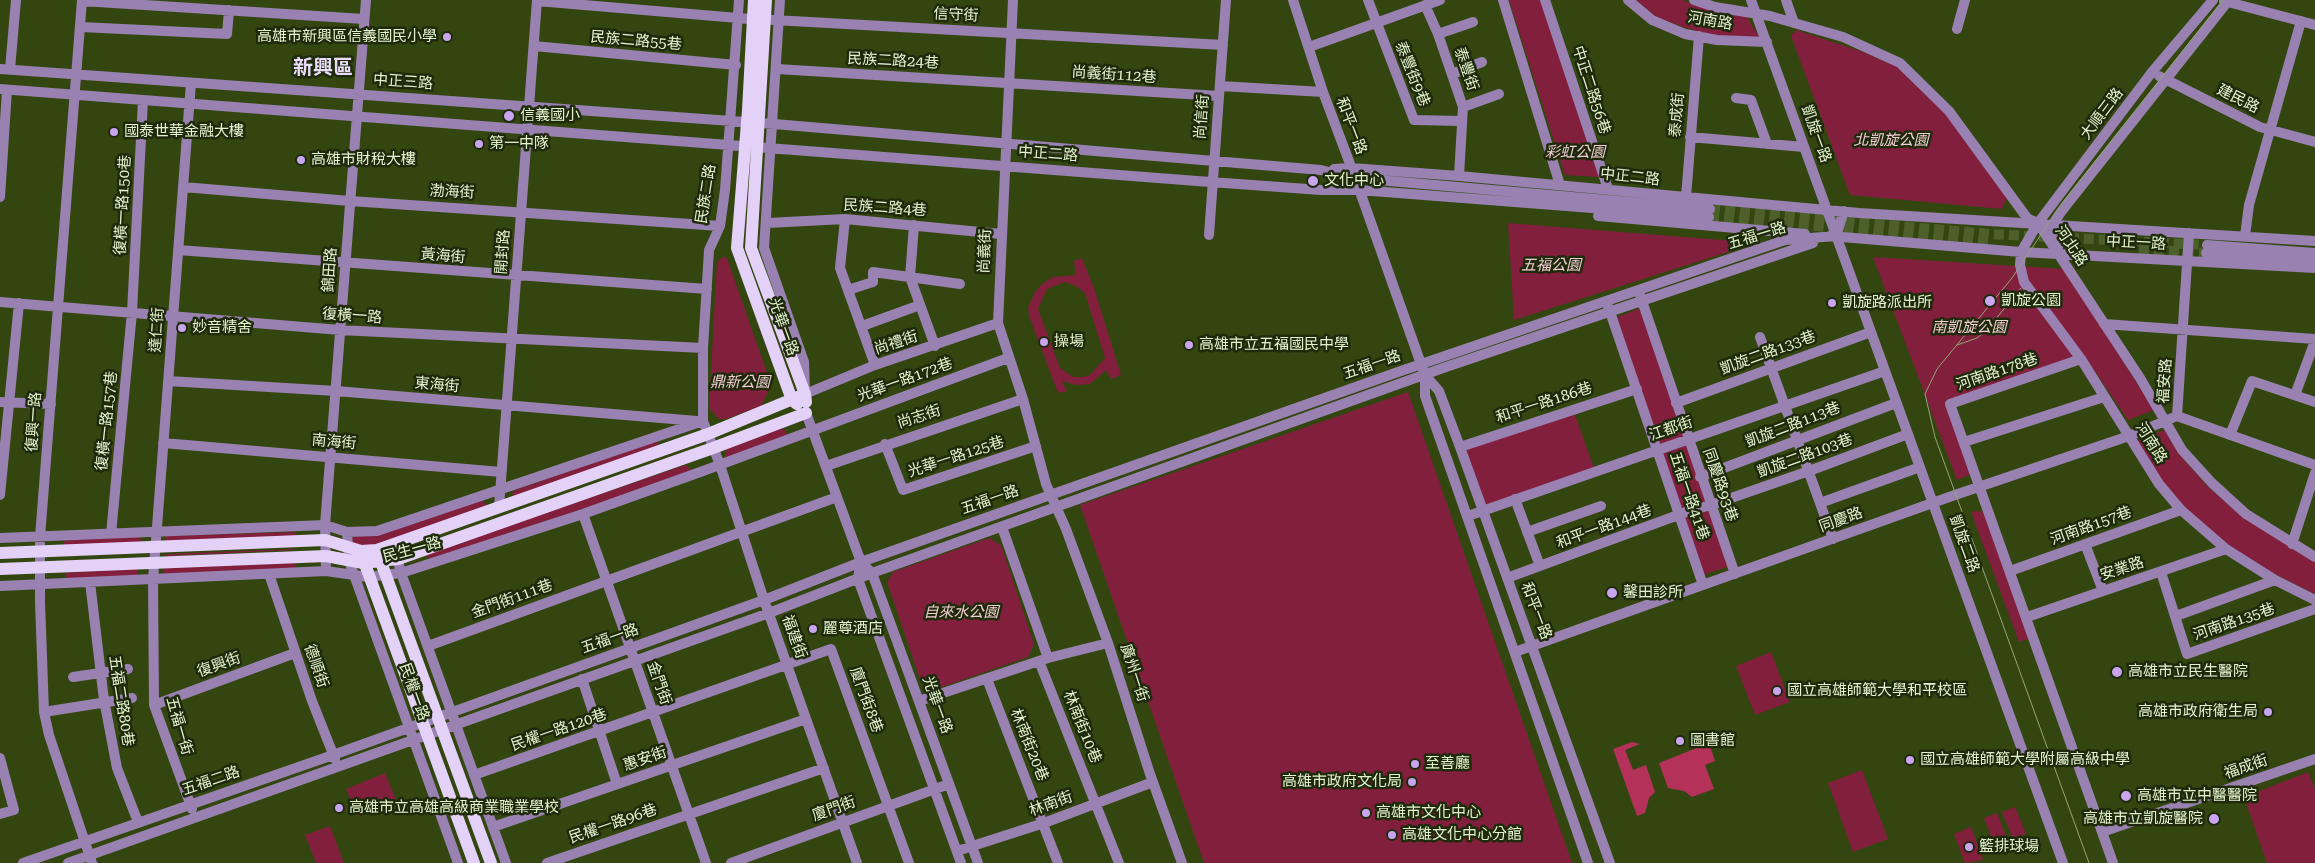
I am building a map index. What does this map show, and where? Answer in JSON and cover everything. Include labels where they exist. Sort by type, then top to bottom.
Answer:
[{"type":"main road","points":[[754,0],[759,19]]},
{"type":"main road","points":[[752,147],[759,19],[766,0]]},
{"type":"main road","name":"光華一路","points":[[752,147],[737,248],[792,400],[806,413]]},
{"type":"main road","name":"光華一路","points":[[752,147],[751,248],[805,394],[806,413]]},
{"type":"main road","name":"民生一路","points":[[379,556],[394,545],[708,434],[805,394]]},
{"type":"main road","name":"民生一路","points":[[0,569],[326,556],[349,561],[362,557],[379,556],[398,559],[713,448],[806,413]]},
{"type":"main road","name":"民生一路","points":[[0,554],[324,540],[346,547],[362,557]]},
{"type":"main road","name":"民權一路","points":[[379,556],[384,575],[439,716],[491,863]]},
{"type":"main road","name":"民權一路","points":[[362,557],[361,576],[428,734],[474,863]]},
{"type":"street","points":[[5,69],[16,0]]},
{"type":"street","points":[[82,0],[152,3],[364,19]]},
{"type":"street","name":"復興一路","points":[[82,0],[40,537],[40,584],[44,712],[49,735],[91,859]]},
{"type":"street","name":"錦田路","points":[[326,571],[325,525],[366,0]]},
{"type":"street","name":"民族二路","points":[[703,421],[703,348],[709,250],[720,226],[736,65],[739,0]]},
{"type":"street","points":[[767,223],[780,0]]},
{"type":"street","name":"尚義街","points":[[1013,0],[998,323],[1051,494]]},
{"type":"street","name":"尚信街","points":[[1209,236],[1226,0]]},
{"type":"street","name":"和平一路","points":[[1293,0],[1323,92],[1425,375],[1425,396],[1588,863]]},
{"type":"street","points":[[1368,0],[1376,23]]},
{"type":"street","points":[[1309,47],[1440,0]]},
{"type":"street","points":[[1503,0],[1560,185]]},
{"type":"street","name":"中正二路56巷","points":[[1545,0],[1608,189]]},
{"type":"street","name":"河南路","points":[[1628,0],[1652,20],[1685,34],[1717,40],[1766,42]]},
{"type":"street","name":"河北路","points":[[1694,0],[1715,7],[1794,23],[1843,38],[1900,63],[1950,111],[2022,212],[2028,219],[2038,223],[2140,378],[2182,450],[2212,483],[2246,514],[2315,557]]},
{"type":"street","points":[[1751,0],[1757,15]]},
{"type":"street","points":[[1786,0],[1794,23]]},
{"type":"street","points":[[1957,29],[1965,0]]},
{"type":"street","name":"大順三路","points":[[2021,252],[2038,223],[2152,72],[2213,0]]},
{"type":"street","name":"信守街","points":[[537,1],[738,18],[1223,45]]},
{"type":"street","name":"開封路","points":[[498,507],[537,1]]},
{"type":"street","points":[[2226,1],[2315,25]]},
{"type":"street","name":"大順三路","points":[[2053,224],[2226,1]]},
{"type":"street","name":"泰豐街","points":[[1425,5],[1438,34],[1463,106],[1459,176]]},
{"type":"street","points":[[81,27],[227,34],[229,10]]},
{"type":"street","name":"凱旋一路","points":[[1757,15],[1836,236]]},
{"type":"street","points":[[2245,236],[2249,205],[2301,21]]},
{"type":"street","points":[[1438,34],[1473,22]]},
{"type":"street","name":"泰豐街9巷","points":[[1376,23],[1414,120],[1462,121]]},
{"type":"street","name":"泰成街","points":[[1686,197],[1699,36]]},
{"type":"street","name":"民族二路55巷","points":[[534,46],[736,65]]},
{"type":"street","points":[[1452,74],[1482,62]]},
{"type":"street","name":"中正三路","points":[[5,69],[774,124]]},
{"type":"street","name":"民族二路24巷","points":[[777,69],[1008,83]]},
{"type":"street","name":"建民路","points":[[2152,72],[2260,127],[2315,142]]},
{"type":"street","name":"達仁街","points":[[153,579],[191,83]]},
{"type":"street","name":"尚義街112巷","points":[[1008,83],[1220,91],[1323,92]]},
{"type":"street","points":[[0,198],[4,89],[771,148]]},
{"type":"street","points":[[1463,106],[1499,94]]},
{"type":"street","points":[[1736,98],[1751,100],[1767,144]]},
{"type":"street","name":"復橫一路150巷","points":[[132,312],[143,100]]},
{"type":"street","name":"中正二路","points":[[774,124],[1324,170],[1709,213],[1360,193]]},
{"type":"street","points":[[1690,137],[1804,147]]},
{"type":"street","name":"中正二路","points":[[771,148],[1360,193],[1836,236]]},
{"type":"street","name":"中正二路","points":[[1353,173],[1459,176],[1844,212]]},
{"type":"street","name":"渤海街","points":[[183,188],[720,226]]},
{"type":"street","points":[[1836,236],[1844,212]]},
{"type":"street","name":"中正一路","points":[[1844,212],[2315,241]]},
{"type":"street","points":[[845,220],[840,268],[875,365]]},
{"type":"street","name":"民族二路4巷","points":[[767,223],[845,220],[1001,234]]},
{"type":"street","name":"光華一路","points":[[767,223],[764,248],[804,362],[805,394]]},
{"type":"street","points":[[2053,224],[2059,254]]},
{"type":"street","points":[[914,225],[910,277],[935,346]]},
{"type":"street","name":"福安路","points":[[2189,233],[2177,416],[2315,465]]},
{"type":"street","name":"中正一路","points":[[1836,236],[2021,252],[2315,268]]},
{"type":"street","name":"五福一路","points":[[409,727],[764,600],[861,562],[1421,364],[1641,296],[1784,240],[1836,236]]},
{"type":"street","name":"凱旋二路","points":[[1836,236],[2063,863]]},
{"type":"street","points":[[2315,253],[2206,249],[2315,260]]},
{"type":"street","name":"黃海街","points":[[178,250],[516,277],[707,289]]},
{"type":"street","name":"河南路","points":[[2021,252],[2019,258],[2024,282],[2081,359],[2159,484],[2181,510],[2226,549],[2274,580],[2315,600]]},
{"type":"street","points":[[848,290],[873,282],[873,272],[960,284]]},
{"type":"street","name":"同慶路93巷","points":[[1641,296],[1734,574]]},
{"type":"street","name":"復橫一路","points":[[0,302],[340,330],[511,340],[703,348]]},
{"type":"street","points":[[0,495],[4,402],[19,303]]},
{"type":"street","points":[[862,326],[920,305]]},
{"type":"street","name":"五福一路","points":[[443,729],[769,613],[872,573],[1425,375],[1608,307]]},
{"type":"street","name":"五福一路41巷","points":[[1608,307],[1703,585]]},
{"type":"street","name":"復橫一路157巷","points":[[111,534],[132,312]]},
{"type":"street","name":"尚禮街","points":[[805,394],[875,365],[998,323]]},
{"type":"street","points":[[2104,324],[2183,328],[2315,340],[2295,395]]},
{"type":"street","name":"凱旋二路133巷","points":[[1676,403],[1871,332]]},
{"type":"street","points":[[1760,337],[1833,539]]},
{"type":"street","name":"光華一路172巷","points":[[813,430],[1008,358]]},
{"type":"street","name":"河南路178巷","points":[[1980,487],[1950,404],[2081,359]]},
{"type":"street","name":"江都街","points":[[1468,516],[1885,371]]},
{"type":"street","name":"和平一路","points":[[1425,375],[1439,391],[1460,446],[1610,863]]},
{"type":"street","name":"東海街","points":[[168,381],[336,391],[703,421]]},
{"type":"street","points":[[2230,435],[2252,381],[2315,402]]},
{"type":"street","name":"和平一路186巷","points":[[1460,446],[1637,389]]},
{"type":"street","points":[[1964,442],[2104,397]]},
{"type":"street","name":"尚志街","points":[[826,466],[885,444],[1023,399]]},
{"type":"street","points":[[4,402],[51,404]]},
{"type":"street","name":"凱旋二路113巷","points":[[1700,477],[1896,403]]},
{"type":"street","name":"光華一路","points":[[806,413],[861,562],[872,573],[978,863]]},
{"type":"street","name":"同慶路","points":[[1515,652],[1932,503],[2129,436],[2177,416]]},
{"type":"street","name":"民生一路","points":[[0,538],[325,525],[347,532],[377,531],[703,421]]},
{"type":"street","name":"福建街","points":[[703,421],[720,465],[764,600],[857,863]]},
{"type":"street","name":"民生一路","points":[[0,586],[326,571],[361,576],[401,573],[583,514],[813,430]]},
{"type":"street","name":"凱旋二路103巷","points":[[1711,505],[1908,434]]},
{"type":"street","name":"南海街","points":[[163,443],[501,472]]},
{"type":"street","name":"光華一路125巷","points":[[885,444],[903,490],[1036,446]]},
{"type":"street","points":[[1820,503],[1920,467]]},
{"type":"street","points":[[2292,544],[2315,473]]},
{"type":"street","points":[[1980,487],[2113,863]]},
{"type":"street","name":"廣州一街","points":[[1051,494],[1108,643],[1153,782],[1182,863]]},
{"type":"street","name":"金門街111巷","points":[[428,646],[837,497]]},
{"type":"street","points":[[1515,500],[1540,566]]},
{"type":"street","name":"和平一路144巷","points":[[1507,578],[1680,516],[1688,510],[1711,505]]},
{"type":"street","points":[[1527,532],[1602,506]]},
{"type":"street","name":"河南路157巷","points":[[2010,571],[2181,510]]},
{"type":"street","name":"金門街","points":[[583,514],[706,863]]},
{"type":"street","name":"林南街10巷","points":[[1002,527],[1044,660],[1119,863]]},
{"type":"street","name":"民權一路","points":[[347,532],[346,547],[349,561],[361,576],[409,727],[458,863]]},
{"type":"street","points":[[2085,544],[2103,591]]},
{"type":"street","name":"民權一路","points":[[394,545],[401,573],[506,863]]},
{"type":"street","name":"安業路","points":[[2027,617],[2226,549]]},
{"type":"street","points":[[858,579],[861,562]]},
{"type":"street","name":"河南路135巷","points":[[2161,572],[2187,654],[2315,609]]},
{"type":"street","name":"德順街","points":[[269,574],[295,653],[338,766]]},
{"type":"street","name":"五福一街","points":[[153,579],[154,705],[195,818]]},
{"type":"street","name":"光華一路","points":[[858,579],[961,863]]},
{"type":"street","points":[[2176,616],[2274,580]]},
{"type":"street","name":"五福二路80巷","points":[[90,582],[104,700],[118,768],[138,822]]},
{"type":"street","points":[[919,701],[1044,660],[1108,643]]},
{"type":"street","name":"廈門街8巷","points":[[787,664],[831,650],[888,805]]},
{"type":"street","name":"復興街","points":[[154,705],[295,653]]},
{"type":"street","name":"民權一路120巷","points":[[474,776],[787,664]]},
{"type":"street","points":[[73,677],[128,669]]},
{"type":"street","points":[[582,678],[617,784]]},
{"type":"street","name":"林南街20巷","points":[[987,678],[1058,863]]},
{"type":"street","points":[[44,712],[104,700],[132,698]]},
{"type":"street","name":"惠安街","points":[[493,827],[806,719]]},
{"type":"street","name":"五福二路","points":[[23,863],[409,727]]},
{"type":"street","name":"五福二路","points":[[68,863],[91,859],[195,818],[443,729]]},
{"type":"street","points":[[0,758],[14,810],[0,814]]},
{"type":"street","name":"福成街","points":[[2102,832],[2315,760]]},
{"type":"street","name":"民權一路96巷","points":[[547,863],[824,768]]},
{"type":"street","name":"林南街","points":[[957,851],[1044,823],[1153,782]]},
{"type":"street","name":"廈門街","points":[[731,863],[949,784]]},
{"type":"street","points":[[888,805],[909,863]]},
{"type":"green space","name":"彩虹公園","points":[[1509,0],[1542,0],[1600,177],[1565,175]]},
{"type":"green space","points":[[1636,0],[1683,0],[1693,5],[1746,16],[1759,37],[1716,36],[1686,28],[1656,17]]},
{"type":"green space","name":"北凱旋公園","points":[[1796,30],[1863,52],[1897,67],[1946,114],[2007,198],[2002,209],[1850,195],[1791,36]]},
{"type":"green space","name":"五福公園","points":[[1508,223],[1747,242],[1747,246],[1514,320]]},
{"type":"green space","name":"鼎新公園","points":[[723,257],[727,258],[768,376],[770,388],[761,406],[726,419],[719,419],[709,408],[717,262]]},
{"type":"green space","name":"南凱旋公園","points":[[1873,257],[2064,269],[2154,410],[2128,420],[2086,358],[1946,403],[1971,474],[1957,480]]},
{"type":"green space","name":"操場","points":[[1082,258],[1094,288],[1121,375],[1111,379],[1106,370],[1090,384],[1077,385],[1062,381],[1067,391],[1058,393],[1029,316],[1028,308],[1035,292],[1042,284],[1053,277],[1076,275],[1074,261]],"holes":[[[1065,282],[1076,286],[1085,293],[1105,358],[1090,375],[1082,377],[1073,377],[1060,368],[1038,309],[1047,289]]]},
{"type":"green space","points":[[1641,308],[1730,566],[1702,575],[1615,318]]},
{"type":"green space","points":[[1408,392],[1572,863],[1204,863],[1080,505]]},
{"type":"green space","points":[[1574,412],[1594,468],[1485,505],[1465,447]]},
{"type":"green space","points":[[778,429],[784,429],[787,435],[726,458],[725,450]]},
{"type":"green space","points":[[2165,430],[2178,453],[2207,486],[2244,518],[2315,556],[2315,594],[2257,565],[2211,533],[2181,505],[2161,481],[2137,441]]},
{"type":"green space","points":[[657,442],[658,448],[514,497],[512,494],[515,490]]},
{"type":"green space","points":[[685,465],[691,470],[687,475],[429,559],[427,556],[430,553]]},
{"type":"green space","points":[[483,499],[486,507],[378,546],[351,545],[352,538],[355,536]]},
{"type":"green space","points":[[1971,512],[1984,512],[2030,638],[2019,642]]},
{"type":"green space","points":[[295,532],[297,536],[165,541],[166,536]]},
{"type":"green space","points":[[139,537],[143,542],[64,545],[64,542],[68,540]]},
{"type":"green space","name":"自來水公園","points":[[989,538],[1001,545],[1034,644],[1028,657],[933,690],[921,682],[887,582],[893,572]]},
{"type":"green space","points":[[294,550],[166,556],[167,554]]},
{"type":"green space","points":[[295,563],[296,567],[293,570],[164,574],[163,571],[164,568]]},
{"type":"green space","points":[[137,568],[138,576],[67,579],[65,573]]},
{"type":"green space","points":[[1771,652],[1790,702],[1755,715],[1736,666]]},
{"type":"green space","points":[[1862,770],[1888,839],[1853,852],[1828,783]]},
{"type":"green space","points":[[2308,772],[2315,789],[2315,863],[2267,863],[2244,797]]},
{"type":"green space","points":[[385,773],[396,800],[358,816],[346,789]]},
{"type":"green space","points":[[2015,807],[2026,834],[2013,839],[2002,812]]},
{"type":"green space","points":[[1997,813],[2008,841],[1995,847],[1984,818]]},
{"type":"green space","points":[[330,826],[344,863],[316,863],[305,835]]},
{"type":"green space","name":"籃排球場","points":[[1971,827],[1983,860],[1965,863],[1954,834]]},
{"type":"shaded area","points":[[1632,742],[1640,744],[1625,750],[1633,770],[1646,765],[1655,792],[1649,798],[1645,813],[1637,816],[1613,749]]},
{"type":"shaded area","points":[[1709,743],[1715,761],[1705,765],[1714,789],[1692,797],[1684,791],[1668,788],[1659,763]]},
{"type":"tunnel","points":[[1710,209],[1989,234],[2207,245]]},
{"type":"tunnel","points":[[1709,217],[1992,241]]},
{"type":"tunnel","points":[[2139,249],[2206,253]]},
{"type":"tram line","points":[[2089,863],[1935,437],[1925,394],[1937,369],[2012,278],[2062,203],[2223,0]]},
{"type":"tram line","points":[[1957,345],[1977,338],[1986,331],[2021,288]]},
{"type":"place","name":"高雄市新興區信義國民小學","points":[[447,37]]},
{"type":"place","name":"信義國小","points":[[509,116]]},
{"type":"place","name":"國泰世華金融大樓","points":[[114,132]]},
{"type":"place","name":"第一中隊","points":[[479,144]]},
{"type":"place","name":"高雄市財稅大樓","points":[[301,160]]},
{"type":"place","name":"文化中心","points":[[1313,181]]},
{"type":"place","name":"凱旋公園","points":[[1990,301]]},
{"type":"place","name":"凱旋路派出所","points":[[1832,303]]},
{"type":"place","name":"妙音精舍","points":[[182,328]]},
{"type":"place","name":"操場","points":[[1044,342]]},
{"type":"place","name":"高雄市立五福國民中學","points":[[1189,345]]},
{"type":"place","name":"馨田診所","points":[[1612,593]]},
{"type":"place","name":"麗尊酒店","points":[[813,629]]},
{"type":"place","name":"高雄市立民生醫院","points":[[2117,672]]},
{"type":"place","name":"國立高雄師範大學和平校區","points":[[1777,691]]},
{"type":"place","name":"高雄市政府衛生局","points":[[2268,712]]},
{"type":"place","name":"圖書館","points":[[1680,741]]},
{"type":"place","name":"國立高雄師範大學附屬高級中學","points":[[1910,760]]},
{"type":"place","name":"至善廳","points":[[1415,764]]},
{"type":"place","name":"高雄市政府文化局","points":[[1412,782]]},
{"type":"place","name":"高雄市立中醫醫院","points":[[2126,796]]},
{"type":"place","name":"高雄市立高雄高級商業職業學校","points":[[339,808]]},
{"type":"place","name":"高雄市文化中心","points":[[1366,813]]},
{"type":"place","name":"高雄市立凱旋醫院","points":[[2214,819]]},
{"type":"place","name":"高雄文化中心分館","points":[[1392,835]]},
{"type":"place","name":"籃排球場","points":[[1969,847]]},
{"type":"district","name":"新興區","points":[[323,68]]}]
